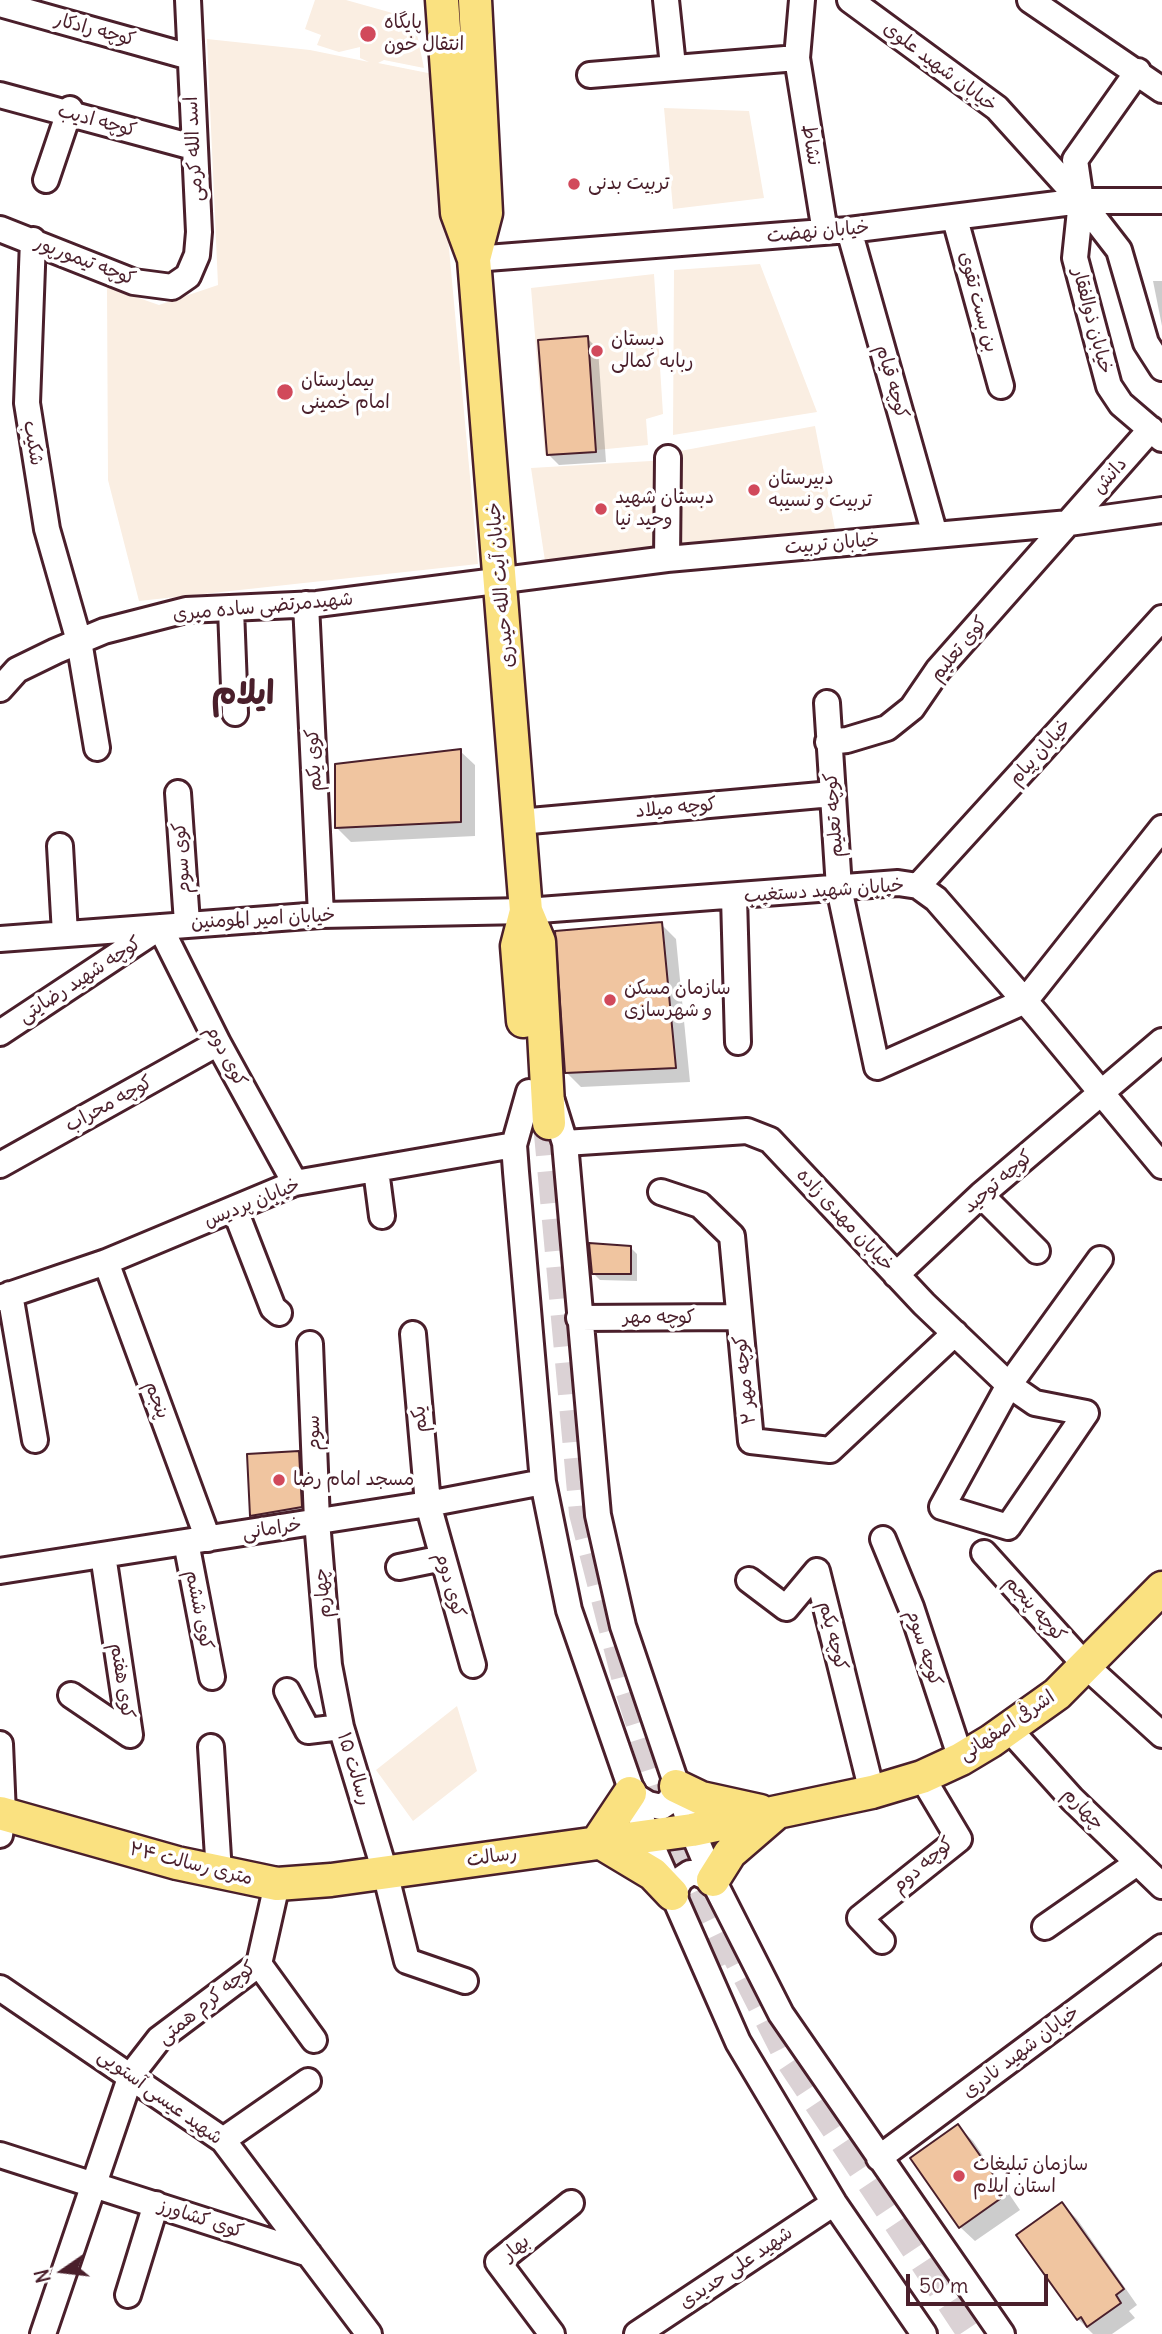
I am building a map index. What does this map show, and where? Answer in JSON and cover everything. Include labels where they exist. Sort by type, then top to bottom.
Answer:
[{"type":"main road","name":"خیابان آیت الله حیدری","points":[[474,259],[486,213],[475,0]]},
{"type":"main road","name":"خیابان آیت الله حیدری","points":[[442,1],[457,213],[474,259],[526,911],[517,946],[539,1092],[540,1133]]},
{"type":"main road","name":"اشرفی اصفهانی","points":[[692,1830],[872,1792],[922,1777],[961,1759],[1057,1694],[1162,1588]]},
{"type":"main road","points":[[676,1786],[701,1798],[775,1814]]},
{"type":"main road","points":[[630,1793],[598,1841],[653,1874],[672,1895]]},
{"type":"main road","points":[[713,1880],[730,1853],[775,1814]]},
{"type":"main road","name":"۲۴ متری رسالت","points":[[1,1820],[219,1873],[277,1884],[385,1872]]},
{"type":"main road","name":"رسالت","points":[[385,1872],[692,1830]]},
{"type":"street","name":"اسد الله کرمی","points":[[172,287],[188,276],[197,255],[199,232],[188,0]]},
{"type":"street","points":[[666,0],[673,66]]},
{"type":"street","name":"نشاط","points":[[802,0],[797,58],[825,232]]},
{"type":"street","name":"خیابان شهید علوی","points":[[850,0],[997,108],[1081,201]]},
{"type":"street","name":"کوچه رادکار","points":[[0,4],[190,57]]},
{"type":"street","points":[[1046,4],[1162,90]]},
{"type":"street","points":[[590,75],[673,66],[797,58]]},
{"type":"street","name":"خیابان ذوالفقار","points":[[1138,71],[1075,160],[1081,201],[1075,258],[1101,362],[1110,386],[1121,404],[1157,434]]},
{"type":"street","name":"کوچه ادیب","points":[[0,95],[69,111],[194,147]]},
{"type":"street","points":[[46,180],[69,111]]},
{"type":"street","name":"خیابان نهضت","points":[[474,259],[849,230],[955,219],[1081,201],[1162,201]]},
{"type":"street","points":[[1081,201],[1119,250],[1146,343],[1162,368]]},
{"type":"street","name":"بن بست تقوی","points":[[955,219],[1001,386]]},
{"type":"street","name":"کوچه تیمورپور","points":[[0,229],[134,282],[172,287]]},
{"type":"street","name":"کوچه قیام","points":[[849,230],[934,535]]},
{"type":"street","name":"شکیب","points":[[33,240],[27,403],[47,529],[79,641],[97,748]]},
{"type":"street","name":"دانش","points":[[1069,523],[1157,434]]},
{"type":"street","points":[[667,559],[668,458]]},
{"type":"street","name":"خیابان تربیت","points":[[501,578],[667,559],[1069,523],[1162,510]]},
{"type":"street","name":"کوی تعلیم","points":[[828,743],[887,729],[912,708],[938,670],[1069,523]]},
{"type":"street","name":"شهیدمرتضی ساده میری","points":[[0,689],[17,670],[79,641],[104,631],[186,610],[231,609],[293,598],[501,578]]},
{"type":"street","name":"کوی یکم","points":[[293,598],[321,915]]},
{"type":"street","points":[[231,609],[235,713]]},
{"type":"street","name":"خیابان پیام","points":[[918,886],[1162,618]]},
{"type":"street","name":"کوچه تعلیم","points":[[827,703],[839,888],[877,1067],[1025,1001]]},
{"type":"street","name":"کوی سوم","points":[[178,793],[187,923]]},
{"type":"street","name":"کوچه میلاد","points":[[519,822],[832,794]]},
{"type":"street","points":[[1025,1001],[1162,828]]},
{"type":"street","points":[[60,846],[65,934]]},
{"type":"street","name":"خیابان شهید دستغیب","points":[[526,911],[898,883],[918,886],[936,900],[1025,1001],[1162,1166]]},
{"type":"street","points":[[734,897],[738,1042]]},
{"type":"street","name":"خیابان امیر المومنین","points":[[0,939],[321,915],[526,911]]},
{"type":"street","name":"کوچه شهید رضایتی","points":[[0,1033],[160,927]]},
{"type":"street","name":"کوی دوم","points":[[160,927],[218,1043],[295,1183]]},
{"type":"street","name":"کوچه توحید","points":[[896,1275],[981,1195],[1162,1041]]},
{"type":"street","name":"کوچه محراب","points":[[0,1166],[218,1043]]},
{"type":"street","name":"خیابان مهدی زاده","points":[[540,1133],[747,1131],[770,1140],[896,1275],[1009,1385],[1035,1402],[1086,1413],[1008,1527],[942,1507],[1009,1385]]},
{"type":"street","points":[[540,1133],[579,1318],[598,1515],[623,1626],[692,1830],[713,1880],[781,2014],[1002,2334]]},
{"type":"street","points":[[540,1133],[543,1482],[569,1610],[630,1793],[738,2042],[834,2203],[924,2334]]},
{"type":"street","name":"خیابان پردیس","points":[[5,1296],[106,1262],[295,1183],[376,1170],[540,1133]]},
{"type":"street","points":[[376,1170],[382,1216]]},
{"type":"street","name":"کوچه مهر ۲","points":[[661,1192],[700,1205],[732,1236],[751,1441],[830,1450],[955,1333]]},
{"type":"street","points":[[981,1195],[1037,1251]]},
{"type":"street","points":[[235,1210],[273,1308],[279,1313]]},
{"type":"street","points":[[1009,1385],[1100,1259]]},
{"type":"street","name":"پنجم","points":[[106,1262],[197,1540]]},
{"type":"street","points":[[5,1296],[35,1440]]},
{"type":"street","name":"کوچه مهر","points":[[579,1318],[738,1317]]},
{"type":"street","name":"یکم","points":[[413,1334],[428,1504]]},
{"type":"street","name":"سوم","points":[[310,1344],[317,1521]]},
{"type":"street","name":"خرامانی","points":[[0,1571],[428,1504],[543,1482]]},
{"type":"street","name":"کوی دوم","points":[[428,1504],[473,1665]]},
{"type":"street","name":"چهارم","points":[[317,1521],[328,1665]]},
{"type":"street","name":"کوچه سوم","points":[[883,1539],[911,1607],[961,1759]]},
{"type":"street","name":"کوی ششم","points":[[197,1540],[212,1677]]},
{"type":"street","name":"کوچه پنجم","points":[[984,1553],[1086,1666],[1162,1735]]},
{"type":"street","name":"کوی هفتم","points":[[71,1695],[130,1735],[103,1555]]},
{"type":"street","points":[[399,1567],[443,1558]]},
{"type":"street","name":"کوچه یکم","points":[[749,1580],[786,1608],[817,1571],[872,1792]]},
{"type":"street","name":"رسالت ۱۵","points":[[328,1665],[341,1727],[385,1872],[407,1961],[465,1981]]},
{"type":"street","points":[[287,1690],[308,1731],[341,1727]]},
{"type":"street","name":"چهارم","points":[[1009,1729],[1072,1799],[1162,1886]]},
{"type":"street","points":[[0,1744],[1,1820]]},
{"type":"street","points":[[211,1747],[219,1873]]},
{"type":"street","name":"کوچه دوم","points":[[882,1941],[860,1918],[959,1839],[922,1777]]},
{"type":"street","points":[[630,1793],[648,1804],[661,1807],[670,1801],[676,1786]]},
{"type":"street","points":[[1045,1927],[1138,1863]]},
{"type":"street","points":[[672,1895],[681,1879],[691,1873],[697,1872],[713,1880]]},
{"type":"street","name":"کوچه کرم همتی","points":[[43,2334],[131,2075],[159,2039],[259,1964],[277,1884]]},
{"type":"street","name":"خیابان شهید نادری","points":[[879,2158],[1162,1947]]},
{"type":"street","points":[[259,1964],[314,2040]]},
{"type":"street","name":"شهید عیسی آستویی","points":[[0,1988],[223,2140],[369,2334]]},
{"type":"street","points":[[223,2140],[308,2081]]},
{"type":"street","name":"کوی کشاورز","points":[[0,2155],[309,2254]]},
{"type":"street","name":"بهار","points":[[552,2334],[498,2262],[571,2203]]},
{"type":"street","name":"شهید علی حدیدی","points":[[637,2334],[834,2203]]},
{"type":"street","points":[[128,2295],[156,2204]]},
{"type":"shaded area","name":"بیمارستان امام خمینی","points":[[315,0],[346,0],[396,14],[399,31],[417,34],[424,68],[384,60],[378,63],[433,74],[478,564],[139,601],[108,480],[107,287],[159,305],[218,285],[207,39],[310,50],[369,62],[360,58],[360,47],[339,52],[317,45],[321,35],[305,29]]},
{"type":"shaded area","points":[[664,108],[749,111],[764,198],[673,209]]},
{"type":"shaded area","points":[[760,264],[817,412],[673,435],[674,270]]},
{"type":"shaded area","name":"دبستان ربابه کمالی","points":[[654,274],[663,414],[646,419],[648,445],[545,455],[531,288]]},
{"type":"shaded area","name":"دبیرستان تربیت و نسیبه","points":[[815,426],[835,529],[682,548],[680,451]]},
{"type":"shaded area","name":"دبستان شهید وحید نیا","points":[[668,460],[663,551],[545,561],[531,468]]},
{"type":"shaded area","points":[[457,1706],[477,1771],[413,1821],[376,1770]]},
{"type":"building","points":[[588,336],[596,452],[547,455],[538,340]]},
{"type":"building","points":[[461,749],[461,822],[335,828],[335,764]]},
{"type":"building","name":"سازمان مسکن و شهرسازی","points":[[662,922],[676,1068],[565,1073],[555,931]]},
{"type":"building","points":[[589,1243],[631,1246],[631,1274],[592,1274]]},
{"type":"building","name":"مسجد امام رضا","points":[[299,1451],[302,1507],[250,1516],[247,1454]]},
{"type":"building","name":"سازمان تبلیغات استان ایلام","points":[[958,2124],[1007,2194],[959,2228],[910,2158]]},
{"type":"building","points":[[1062,2202],[1124,2289],[1116,2295],[1121,2303],[1087,2327],[1081,2317],[1077,2320],[1016,2235]]},
{"type":"tunnel","points":[[549,1123],[585,1513],[628,1680],[661,1784],[690,1855]]},
{"type":"tunnel","points":[[671,1850],[726,1964]]},
{"type":"tunnel","points":[[727,1933],[790,2057],[974,2334]]},
{"type":"place","name":"پایگاه انتقال خون","points":[[368,34]]},
{"type":"place","name":"تربیت بدنی","points":[[574,184]]},
{"type":"place","name":"دبستان ربابه کمالی","points":[[597,351]]},
{"type":"place","name":"بیمارستان امام خمینی","points":[[285,392]]},
{"type":"place","name":"دبیرستان تربیت و نسیبه","points":[[754,490]]},
{"type":"place","name":"دبستان شهید وحید نیا","points":[[601,509]]},
{"type":"place","name":"سازمان مسکن و شهرسازی","points":[[610,1000]]},
{"type":"place","name":"مسجد امام رضا","points":[[279,1480]]},
{"type":"place","name":"سازمان تبلیغات استان ایلام","points":[[959,2176]]},
{"type":"district","name":"ایلام","points":[[243,695]]}]
